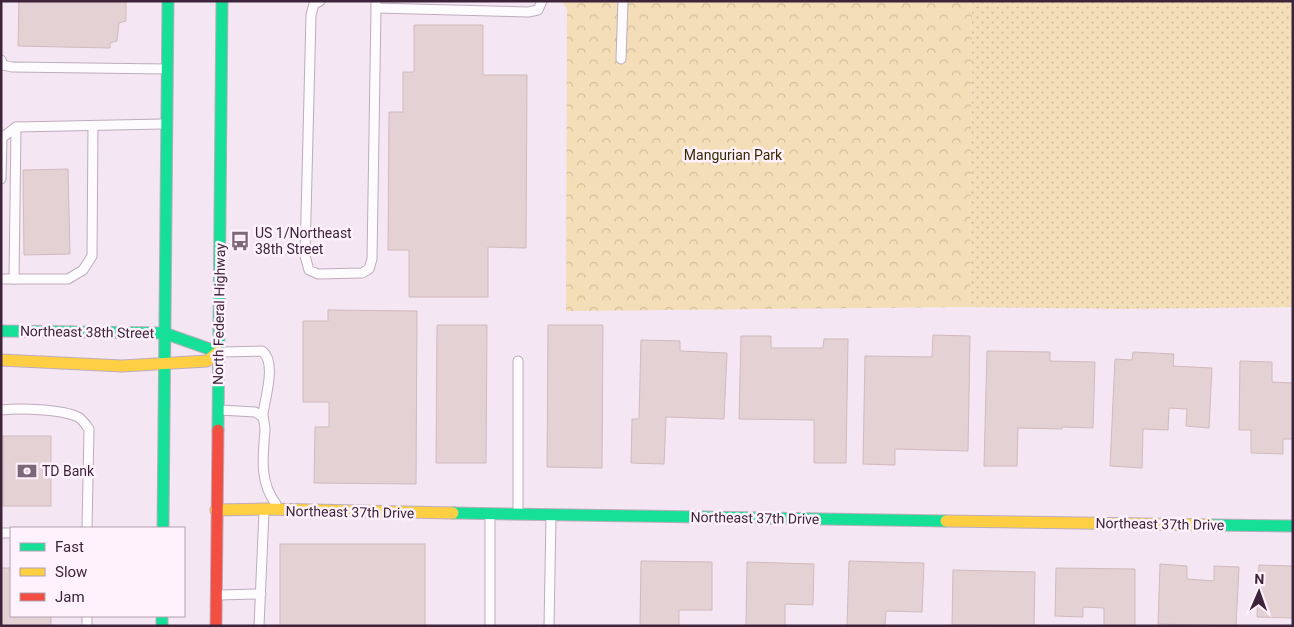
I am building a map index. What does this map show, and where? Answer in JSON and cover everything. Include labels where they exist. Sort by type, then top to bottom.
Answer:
[{"type":"street","points":[[163,527],[168,1]]},
{"type":"street","name":"North Federal Highway","points":[[216,626],[222,1]]},
{"type":"street","name":"Northeast 38th Street","points":[[1,331],[164,333],[218,352]]},
{"type":"street","points":[[1,360],[122,366],[206,361],[218,352]]},
{"type":"street","name":"Northeast 37th Drive","points":[[216,510],[264,509],[518,515],[1293,526]]},
{"type":"lane","points":[[320,1],[314,4],[311,15],[305,256],[308,270],[318,274],[362,273],[369,269],[372,259],[376,4],[528,12],[538,10],[542,1]]},
{"type":"lane","points":[[621,59],[623,1]]},
{"type":"lane","points":[[1,60],[3,65],[12,66],[167,69]]},
{"type":"lane","points":[[1,179],[2,138],[16,127],[166,124]]},
{"type":"lane","points":[[1,279],[68,279],[83,270],[92,256],[93,126]]},
{"type":"lane","points":[[14,279],[16,127]]},
{"type":"lane","points":[[218,352],[262,351],[266,354],[270,371],[263,417],[265,426],[262,464],[263,478],[270,497],[281,510]]},
{"type":"lane","points":[[518,361],[518,515]]},
{"type":"lane","points":[[1,410],[44,410],[69,414],[80,418],[89,429],[87,527]]},
{"type":"lane","points":[[218,410],[255,412],[263,417]]},
{"type":"lane","points":[[259,626],[264,509]]},
{"type":"lane","points":[[490,514],[490,626]]},
{"type":"lane","points":[[549,626],[552,515]]},
{"type":"lane","points":[[216,595],[261,594]]},
{"type":"green space","name":"Mangurian Park","points":[[562,1],[972,1],[970,307],[566,311],[567,9]]},
{"type":"green space","points":[[972,1],[1293,1],[1293,307],[1122,309],[970,307]]},
{"type":"building","points":[[19,1],[126,1],[126,21],[119,23],[117,41],[110,43],[110,48],[18,46]]},
{"type":"building","points":[[414,25],[483,25],[483,75],[527,75],[526,248],[488,247],[488,297],[409,297],[409,250],[388,250],[389,112],[403,112],[403,72],[414,72]]},
{"type":"building","points":[[68,169],[70,254],[24,255],[23,170]]},
{"type":"building","points":[[328,310],[417,311],[416,484],[314,483],[315,427],[329,427],[329,402],[303,402],[303,321],[328,321]]},
{"type":"building","points":[[437,325],[487,325],[486,463],[436,463]]},
{"type":"building","points":[[548,325],[603,325],[602,468],[547,467]]},
{"type":"building","points":[[933,335],[970,336],[968,451],[895,449],[895,465],[863,464],[865,356],[932,357]]},
{"type":"building","points":[[741,336],[771,336],[771,348],[823,348],[824,339],[848,339],[846,463],[814,463],[814,420],[739,419]]},
{"type":"building","points":[[641,340],[680,341],[680,351],[727,353],[724,419],[666,417],[664,464],[631,463],[632,419],[639,419]]},
{"type":"building","points":[[987,351],[1050,352],[1050,361],[1095,362],[1093,428],[1018,428],[1017,466],[984,466]]},
{"type":"building","points":[[1133,352],[1174,354],[1173,366],[1212,368],[1209,428],[1186,426],[1187,409],[1169,408],[1168,430],[1143,429],[1142,468],[1110,466],[1115,359],[1132,360]]},
{"type":"building","points":[[1240,361],[1272,362],[1272,382],[1293,383],[1293,439],[1283,439],[1283,454],[1251,453],[1251,430],[1239,430]]},
{"type":"building","name":"TD Bank","points":[[3,436],[51,436],[51,506],[3,506]]},
{"type":"building","points":[[280,544],[425,544],[425,626],[280,626]]},
{"type":"building","points":[[641,561],[712,562],[712,610],[679,610],[679,626],[640,626]]},
{"type":"building","points":[[849,561],[924,563],[922,612],[886,611],[885,626],[847,626]]},
{"type":"building","points":[[747,562],[814,564],[813,605],[785,604],[785,626],[746,626]]},
{"type":"building","points":[[1160,564],[1187,566],[1187,579],[1214,581],[1214,566],[1239,567],[1236,626],[1158,624]]},
{"type":"building","points":[[1259,565],[1293,566],[1293,618],[1257,617]]},
{"type":"building","points":[[1,568],[10,568],[10,617],[51,617],[51,626],[1,626]]},
{"type":"building","points":[[1056,568],[1135,569],[1135,626],[1104,626],[1104,608],[1083,607],[1083,617],[1055,616]]},
{"type":"building","points":[[953,570],[1035,572],[1034,626],[952,625]]},
{"type":"traffic: fast","points":[[163,527],[168,1]]},
{"type":"traffic: fast","points":[[218,430],[222,1]]},
{"type":"traffic: fast","points":[[1,331],[164,333],[218,352]]},
{"type":"traffic: fast","points":[[453,513],[946,521]]},
{"type":"traffic: fast","points":[[1211,525],[1293,526]]},
{"type":"traffic: fast","points":[[162,617],[162,626]]},
{"type":"traffic: slow","points":[[1,360],[122,366],[207,361],[218,352]]},
{"type":"traffic: slow","points":[[216,510],[264,509],[453,513]]},
{"type":"traffic: slow","points":[[946,521],[1211,525]]},
{"type":"traffic: jam","points":[[216,626],[218,430]]},
{"type":"place","name":"US 1/Northeast 38th Street","points":[[240,241]]},
{"type":"place","name":"TD Bank","points":[[27,471]]}]
